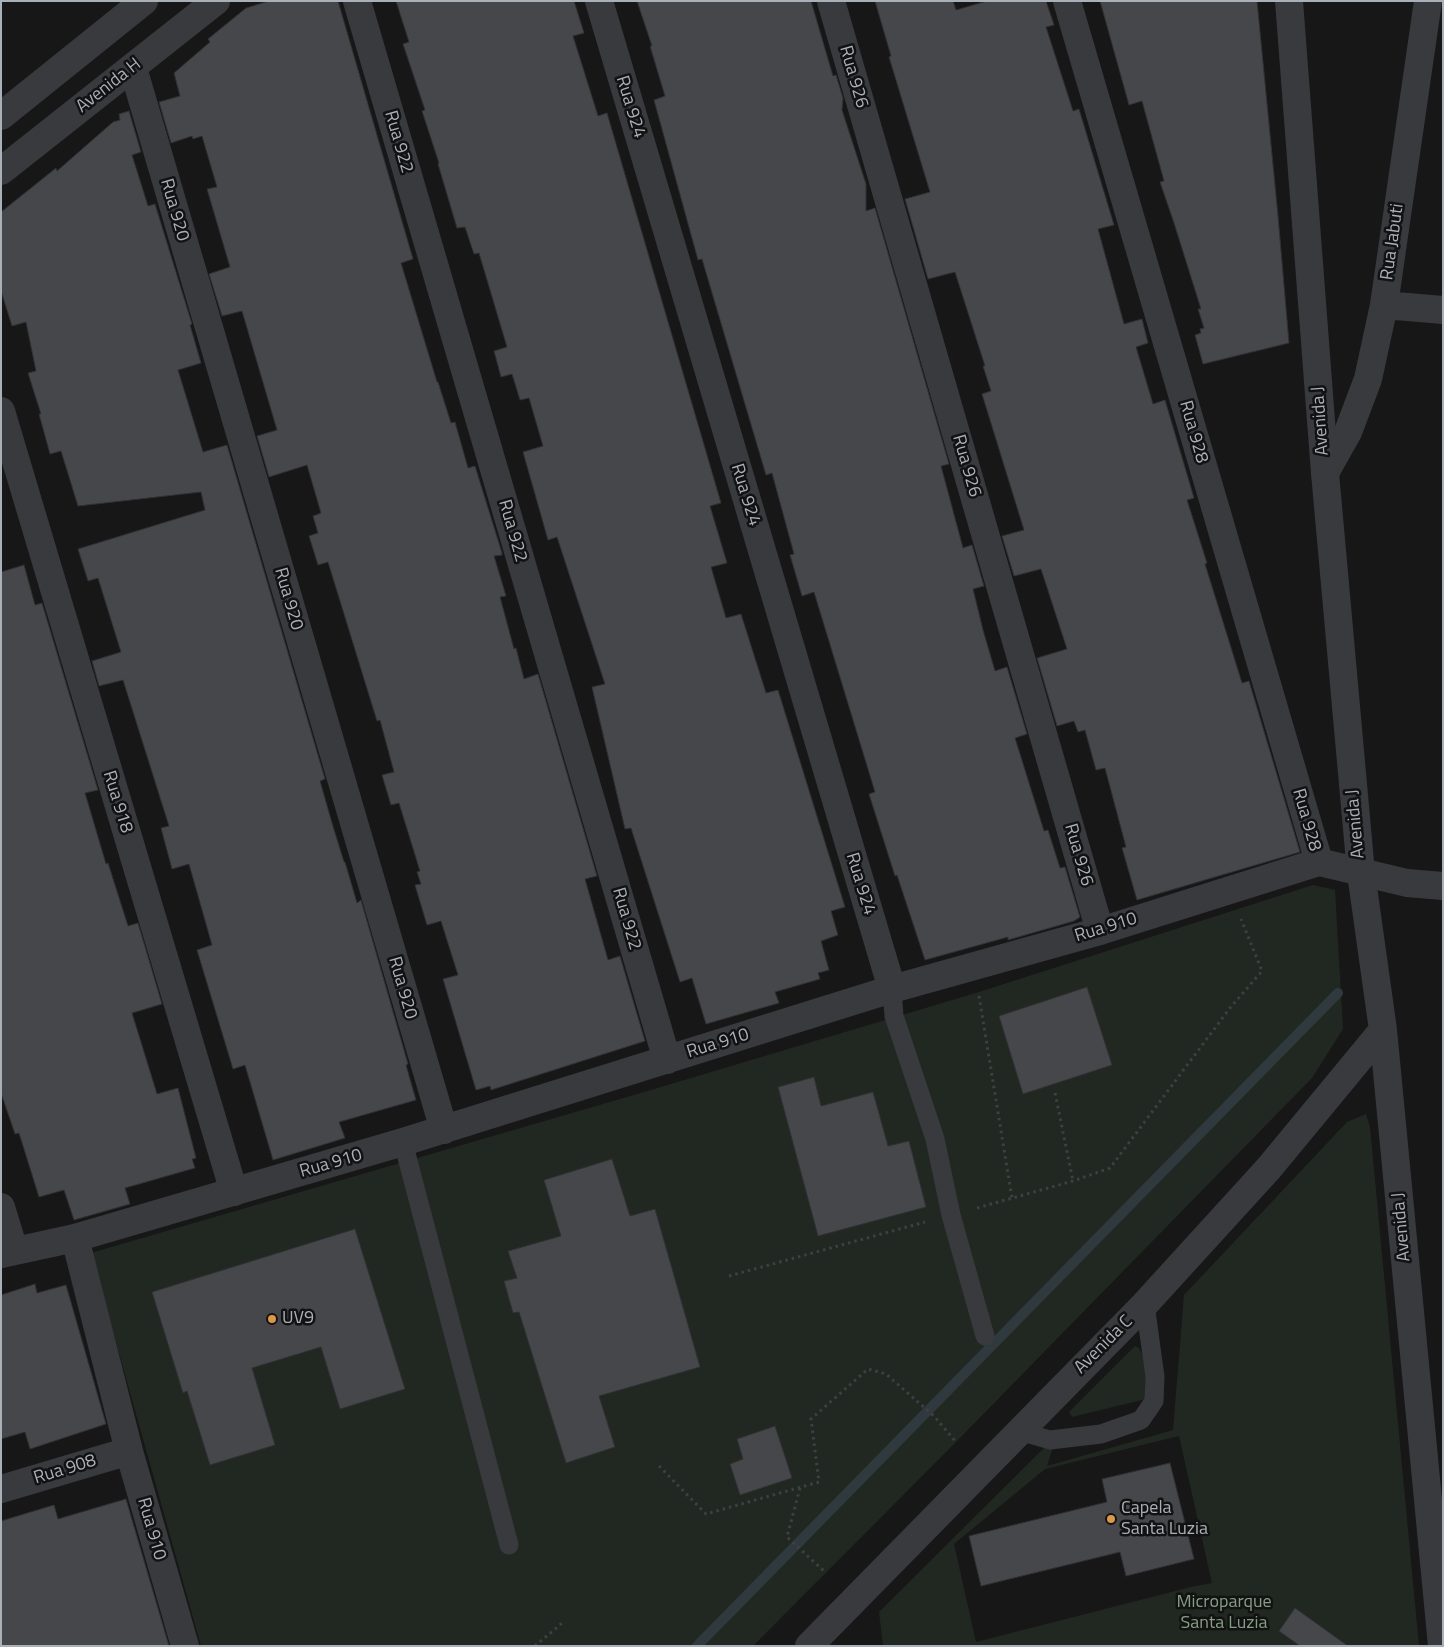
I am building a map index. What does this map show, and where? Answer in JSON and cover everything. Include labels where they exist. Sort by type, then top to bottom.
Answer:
[{"type":"street","points":[[1,116],[144,1]]},
{"type":"street","name":"Avenida H","points":[[1,171],[216,1]]},
{"type":"street","name":"Rua 922","points":[[357,1],[667,1060]]},
{"type":"street","name":"Rua 924","points":[[599,1],[892,990]]},
{"type":"street","name":"Rua 926","points":[[832,1],[1100,931]]},
{"type":"street","name":"Rua 928","points":[[1066,1],[1319,862]]},
{"type":"street","name":"Avenida J","points":[[1289,1],[1325,473],[1360,873],[1383,1030],[1442,1646]]},
{"type":"street","name":"Rua Jabuti","points":[[1325,473],[1348,432],[1368,379],[1384,305],[1428,1]]},
{"type":"street","name":"Rua 920","points":[[132,68],[444,1130]]},
{"type":"street","points":[[1384,305],[1443,310]]},
{"type":"street","name":"Rua 918","points":[[1,411],[234,1192]]},
{"type":"street","points":[[1319,862],[1407,883],[1443,886]]},
{"type":"street","name":"Rua 910","points":[[8,1252],[75,1238],[444,1130],[892,990],[1100,931],[1319,862]]},
{"type":"street","name":"Avenida C","points":[[808,1646],[1145,1304],[1269,1168],[1383,1030]]},
{"type":"street","points":[[1,1208],[8,1252]]},
{"type":"street","name":"Rua 910","points":[[75,1238],[129,1451],[185,1646]]},
{"type":"street","name":"Rua 908","points":[[1,1489],[129,1451]]},
{"type":"lane","points":[[892,990],[894,1016],[935,1139],[951,1215],[985,1336]]},
{"type":"lane","points":[[403,1142],[509,1545]]},
{"type":"lane","points":[[1019,1431],[1050,1440],[1101,1434],[1141,1420],[1154,1401],[1155,1377],[1145,1304]]},
{"type":"path","points":[[729,1276],[1073,1181],[1110,1168],[1230,1008],[1262,971],[1241,918]]},
{"type":"path","points":[[978,992],[1012,1198]]},
{"type":"path","points":[[1055,1093],[1073,1181]]},
{"type":"path","points":[[659,1466],[706,1514],[819,1482],[811,1419],[868,1370],[886,1374],[934,1416],[956,1442]]},
{"type":"path","points":[[800,1487],[787,1537],[825,1572]]},
{"type":"path","points":[[535,1646],[562,1623]]},
{"type":"green space","points":[[1313,885],[1335,890],[1343,1029],[1312,1078],[956,1442],[753,1646],[201,1646],[91,1253],[651,1090],[979,992]]},
{"type":"green space","name":"Microparque Santa Luzia","points":[[1366,1114],[1370,1127],[1419,1646],[883,1646],[879,1612],[1047,1445],[1053,1447],[1047,1466],[1173,1430],[1184,1295],[1347,1122]],"holes":[[[1179,1436],[1212,1583],[976,1642],[954,1544],[1045,1469]]]},
{"type":"green space","points":[[1135,1346],[1139,1348],[1143,1356],[1149,1392],[1146,1399],[1072,1417],[1069,1412]]},
{"type":"building","points":[[269,1],[338,1],[413,259],[401,263],[451,423],[455,422],[468,468],[475,466],[502,553],[502,555],[494,556],[506,596],[500,597],[514,649],[516,648],[524,679],[538,674],[597,876],[585,879],[608,960],[620,956],[645,1041],[491,1090],[490,1086],[476,1090],[443,979],[458,975],[441,921],[427,925],[415,885],[421,884],[417,872],[420,871],[399,803],[391,805],[382,775],[394,772],[380,720],[377,721],[328,562],[318,565],[309,536],[318,533],[313,516],[321,513],[307,465],[269,477],[257,436],[277,430],[242,311],[222,316],[209,274],[230,267],[207,189],[217,187],[202,136],[193,139],[192,136],[171,143],[159,102],[180,96],[174,73],[210,42],[208,39],[246,8]]},
{"type":"building","points":[[396,1],[574,1],[584,33],[573,36],[598,116],[607,113],[721,503],[710,506],[727,563],[711,567],[726,618],[741,614],[766,693],[778,690],[845,907],[831,911],[838,935],[821,941],[829,970],[818,973],[820,979],[775,992],[779,1003],[706,1024],[692,978],[680,982],[631,828],[625,829],[592,687],[605,684],[557,537],[548,540],[523,452],[543,446],[529,398],[520,400],[512,374],[501,377],[494,351],[507,347],[479,253],[474,254],[465,227],[457,228],[422,111],[425,110],[403,44],[409,42]]},
{"type":"building","points":[[637,1],[811,1],[833,76],[836,75],[843,98],[842,110],[866,184],[866,211],[875,208],[949,464],[941,466],[963,548],[972,545],[984,586],[973,589],[983,630],[995,671],[1007,667],[1027,734],[1015,738],[1044,831],[1048,830],[1060,868],[1065,867],[1080,917],[1074,921],[1008,940],[1008,937],[925,960],[897,875],[895,876],[869,794],[875,792],[814,592],[802,596],[790,555],[794,554],[772,473],[766,475],[702,259],[698,260],[654,100],[665,96],[650,46],[652,46]]},
{"type":"building","points":[[875,1],[953,1],[956,10],[987,1],[1046,1],[1054,25],[1046,27],[1073,111],[1079,109],[1114,225],[1098,229],[1124,324],[1142,319],[1148,343],[1136,347],[1153,404],[1165,400],[1194,498],[1187,500],[1207,563],[1205,564],[1242,683],[1249,681],[1300,852],[1137,900],[1122,848],[1126,847],[1105,768],[1096,770],[1085,730],[1078,732],[1074,721],[1057,726],[1037,658],[1067,649],[1041,569],[1014,576],[1002,536],[1024,530],[982,394],[991,391],[955,272],[928,279],[905,199],[930,192],[889,57],[891,56]]},
{"type":"building","points":[[1100,1],[1257,1],[1289,343],[1203,364],[1195,335],[1201,333],[1200,329],[1204,328],[1198,309],[1201,309],[1160,182],[1164,181],[1142,101],[1129,105]]},
{"type":"building","points":[[129,111],[141,152],[132,155],[148,206],[155,204],[192,324],[190,325],[201,363],[178,370],[203,452],[227,445],[325,779],[320,781],[332,823],[357,903],[361,900],[408,1064],[406,1065],[416,1100],[339,1122],[345,1138],[273,1160],[245,1065],[233,1069],[197,950],[212,945],[189,864],[172,869],[161,828],[169,826],[123,680],[99,686],[92,661],[121,652],[98,578],[88,581],[78,549],[205,510],[201,492],[78,506],[61,451],[50,454],[39,414],[41,414],[28,373],[36,371],[26,322],[12,326],[1,291],[1,212],[56,168],[57,171],[113,122],[120,120],[119,114]]},
{"type":"building","points":[[24,565],[35,605],[42,603],[98,790],[85,793],[106,864],[108,863],[128,926],[138,923],[162,1004],[132,1013],[157,1094],[178,1088],[196,1158],[192,1159],[195,1168],[125,1188],[130,1204],[74,1220],[64,1190],[39,1197],[19,1133],[15,1134],[1,1093],[1,572]]},
{"type":"building","points":[[1087,987],[1112,1065],[1023,1094],[999,1016]]},
{"type":"building","points":[[814,1077],[821,1106],[873,1092],[888,1146],[909,1141],[926,1207],[818,1236],[778,1087]]},
{"type":"building","points":[[612,1159],[630,1216],[655,1209],[700,1367],[599,1396],[615,1447],[566,1463],[519,1312],[513,1313],[504,1281],[517,1278],[508,1251],[561,1236],[544,1180]]},
{"type":"building","name":"UV9","points":[[355,1229],[405,1389],[340,1409],[321,1347],[252,1368],[275,1445],[210,1465],[187,1391],[183,1393],[152,1292]]},
{"type":"building","points":[[35,1284],[37,1293],[66,1285],[106,1424],[30,1449],[25,1432],[1,1439],[1,1295]]},
{"type":"building","points":[[775,1426],[792,1478],[740,1495],[730,1464],[743,1459],[737,1439]]},
{"type":"building","name":"Capela Santa Luzia","points":[[1170,1463],[1194,1559],[1126,1576],[1120,1552],[981,1586],[969,1536],[1107,1502],[1102,1479]]},
{"type":"building","points":[[126,1499],[169,1646],[1,1646],[1,1521],[54,1505],[58,1519]]},
{"type":"building","points":[[1295,1608],[1348,1646],[1300,1646],[1279,1631]]},
{"type":"waterway","points":[[697,1646],[1338,993]]},
{"type":"place","name":"UV9","points":[[272,1319]]},
{"type":"place","name":"Capela Santa Luzia","points":[[1111,1519]]}]
